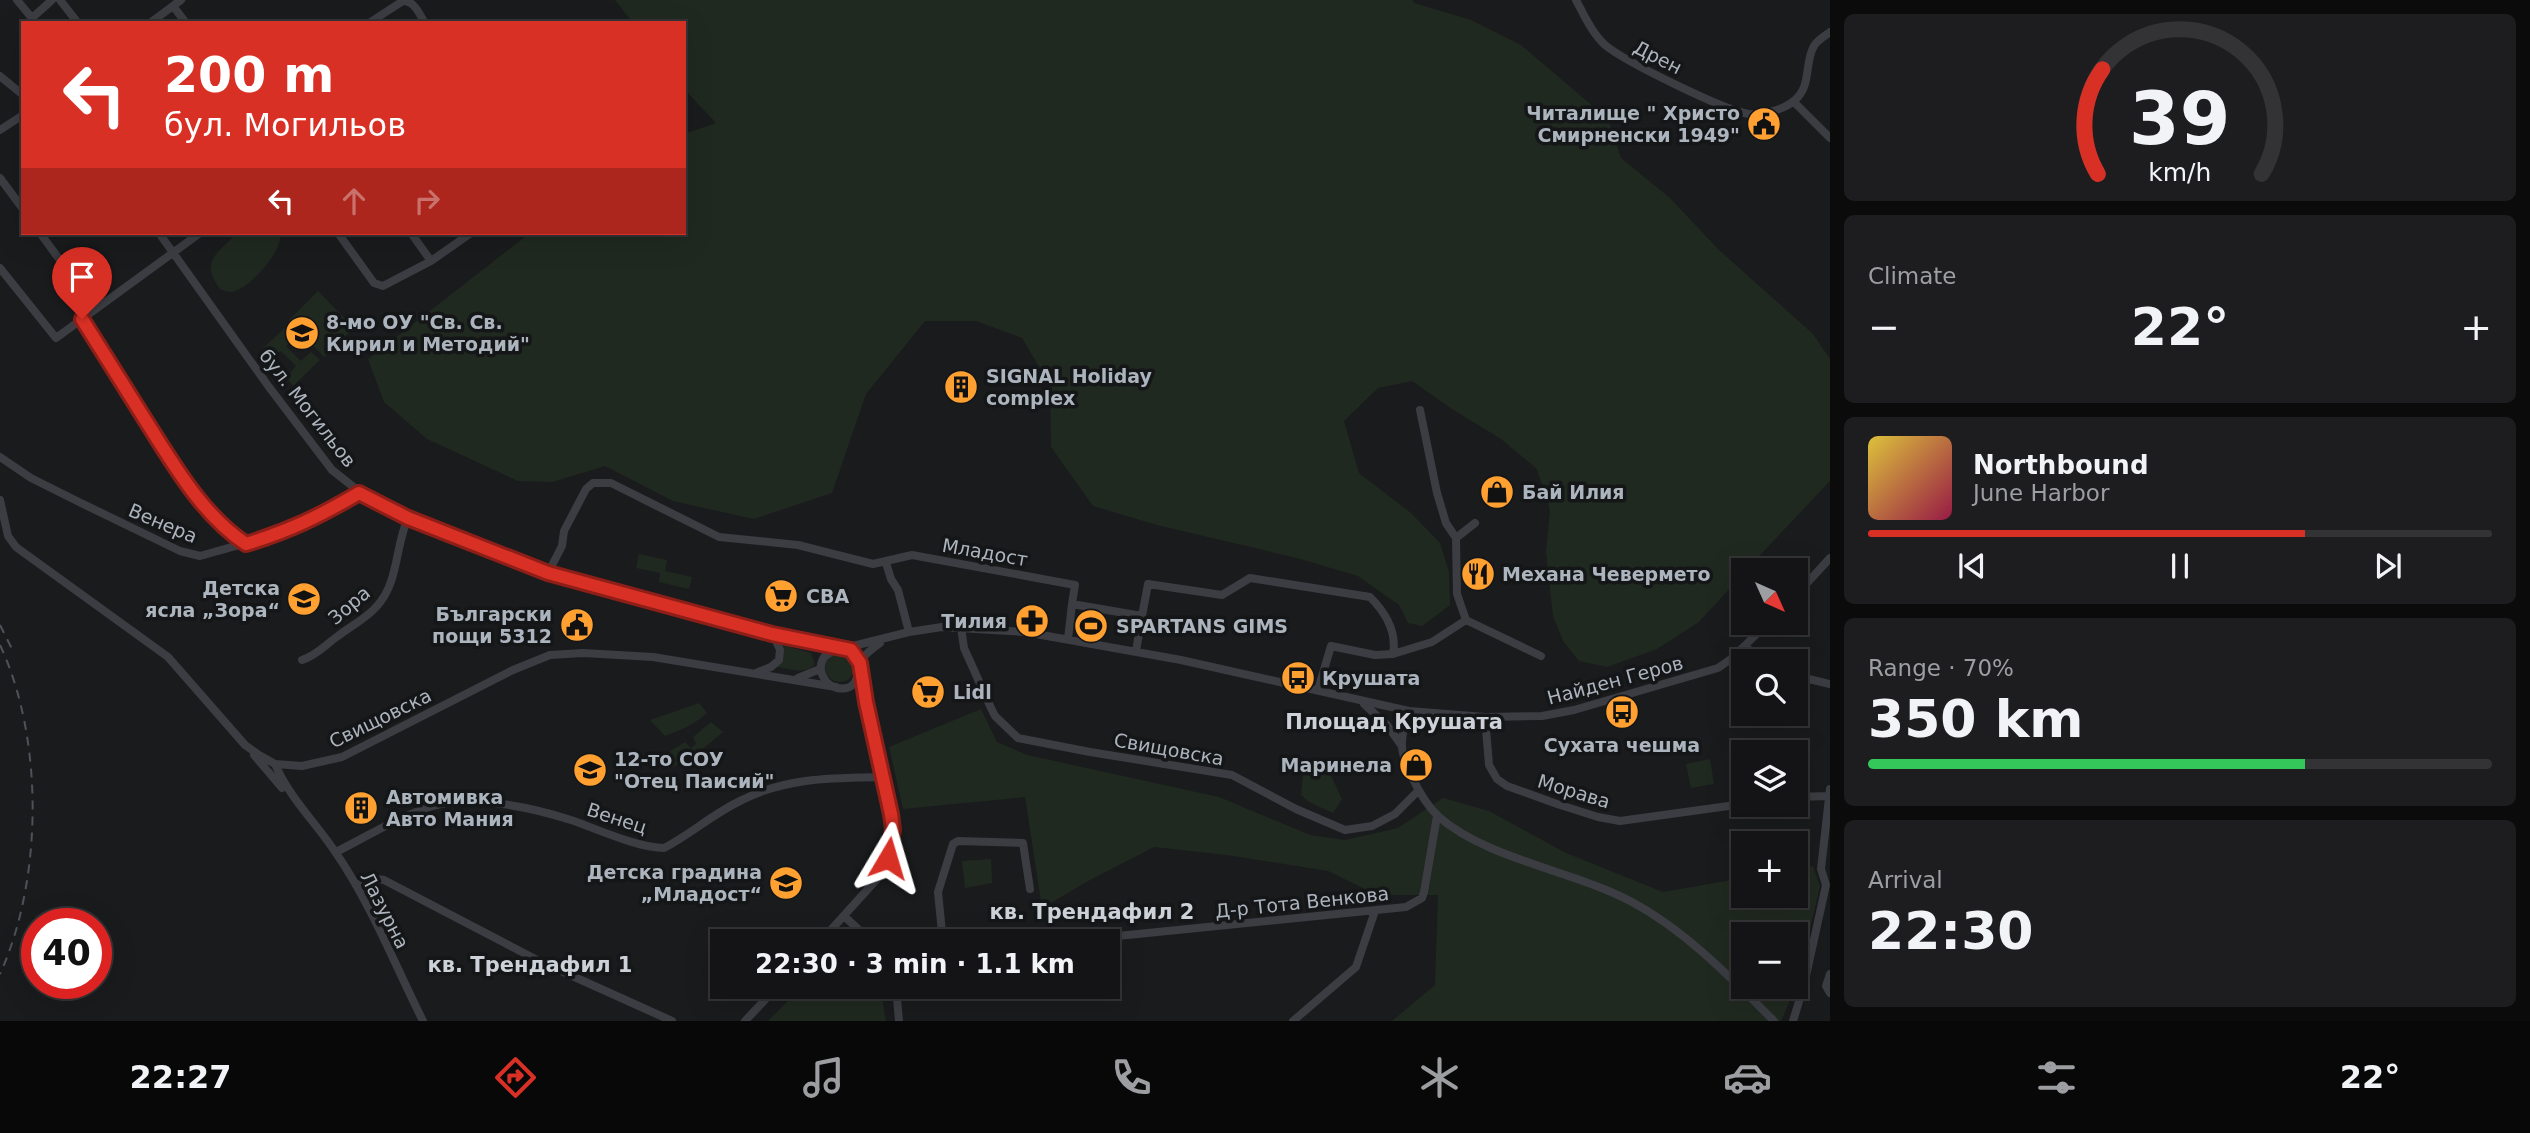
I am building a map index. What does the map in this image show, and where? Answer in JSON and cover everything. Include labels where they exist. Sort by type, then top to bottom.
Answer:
[{"type":"street","points":[[18,0],[34,20],[52,0]]},
{"type":"street","points":[[60,0],[76,21]]},
{"type":"street","name":"Дрен","points":[[1576,0],[1596,35],[1616,53],[1711,100],[1749,114],[1763,114],[1794,102]]},
{"type":"street","points":[[372,21],[407,1],[415,7],[424,21]]},
{"type":"street","points":[[153,21],[177,3],[185,21]]},
{"type":"street","points":[[1829,33],[1813,46],[1806,86],[1794,102],[1830,138]]},
{"type":"street","points":[[0,76],[21,93]]},
{"type":"street","points":[[0,130],[21,116]]},
{"type":"street","points":[[0,178],[21,206]]},
{"type":"street","points":[[41,235],[96,309]]},
{"type":"street","name":"бул. Могильов","points":[[160,235],[295,422],[332,470],[359,493],[408,518],[548,573],[772,634],[843,648]]},
{"type":"street","points":[[0,268],[56,338],[197,235]]},
{"type":"street","points":[[339,235],[370,278],[380,286],[389,285],[431,261],[468,235]]},
{"type":"street","points":[[412,235],[431,261]]},
{"type":"street","points":[[82,319],[186,482],[226,528],[246,544]]},
{"type":"street","points":[[1420,410],[1437,493],[1447,523],[1456,538],[1457,594],[1466,620],[1541,656]]},
{"type":"street","name":"Венера","points":[[0,457],[31,478],[79,502],[180,551],[200,556],[289,531],[359,493]]},
{"type":"street","name":"Младост","points":[[548,573],[562,546],[564,531],[586,489],[593,483],[602,482],[611,483],[719,537],[798,545],[873,564],[912,555],[1075,585],[1073,604]]},
{"type":"street","points":[[0,500],[8,536],[16,547],[168,657],[314,823]]},
{"type":"street","name":"Зора","points":[[302,660],[315,655],[368,614],[383,598],[391,580],[401,532],[408,518]]},
{"type":"street","points":[[1456,538],[1475,523]]},
{"type":"street","points":[[1808,582],[1830,558]]},
{"type":"street","points":[[886,563],[898,590],[909,632]]},
{"type":"street","points":[[1136,651],[1148,584],[1222,595],[1250,578],[1370,597],[1394,634],[1394,654]]},
{"type":"street","points":[[1068,639],[1073,604],[1142,616]]},
{"type":"street","points":[[1318,690],[1331,646],[1375,655],[1394,654],[1432,642],[1466,620]]},
{"type":"street","points":[[795,679],[821,665],[829,651],[909,632],[961,627],[1025,632],[1136,651],[1409,711],[1401,745]]},
{"type":"street","name":"Свищовска","points":[[961,627],[964,648],[990,708],[1018,738],[1232,775],[1296,809],[1345,830],[1371,826],[1395,814],[1418,790]]},
{"type":"street","points":[[754,673],[771,667],[779,660],[780,650],[772,634]]},
{"type":"street","name":"Найден Геров","points":[[1409,711],[1485,717],[1542,716],[1574,710],[1718,668],[1756,635]]},
{"type":"street","points":[[860,663],[867,653],[885,639]]},
{"type":"street","points":[[801,640],[812,648],[821,665],[824,679],[839,688],[855,691],[866,702]]},
{"type":"street","points":[[1745,646],[1748,649]]},
{"type":"street","points":[[832,929],[877,879],[892,846],[891,814],[860,674],[860,663],[856,655],[843,648]]},
{"type":"street","name":"Свищовска","points":[[275,764],[313,765],[342,757],[513,670],[550,655],[583,653],[653,657],[839,688]]},
{"type":"street","points":[[839,688],[853,684],[860,674]]},
{"type":"street","points":[[1808,679],[1830,684]]},
{"type":"street","points":[[1361,702],[1387,725],[1401,745],[1404,760],[1418,790],[1437,816],[1458,831],[1483,843],[1598,887],[1630,901],[1658,918],[1689,941],[1774,1021]]},
{"type":"street","name":"Морава","points":[[1485,717],[1489,765],[1497,779],[1507,786],[1610,820],[1631,820],[1731,806]]},
{"type":"street","points":[[245,745],[275,764],[285,784],[314,823]]},
{"type":"street","name":"Венец","points":[[336,852],[426,808],[470,802],[556,815],[628,840],[664,848],[742,800],[778,785],[811,778],[883,777]]},
{"type":"street","points":[[1793,1021],[1804,985],[1826,885],[1821,869],[1829,792],[1808,795]]},
{"type":"street","name":"Д-р Тота Венкова","points":[[1120,936],[1406,907],[1422,898],[1437,816]]},
{"type":"street","name":"Лазурна","points":[[314,823],[356,884],[423,1021]]},
{"type":"street","points":[[942,929],[939,892],[953,844],[958,841],[1023,843],[1030,889]]},
{"type":"street","points":[[356,884],[370,878],[384,880],[539,961],[672,1021]]},
{"type":"street","points":[[1293,1021],[1356,967],[1375,911]]},
{"type":"street","points":[[844,916],[858,929]]},
{"type":"street","points":[[1830,974],[1826,986],[1830,993]]},
{"type":"street","points":[[745,1021],[766,999]]},
{"type":"street","points":[[897,999],[899,1021]]},
{"type":"shaded area","points":[[615,0],[1412,0],[1414,3],[1471,20],[1521,45],[1608,119],[1621,158],[1670,198],[1718,249],[1813,334],[1830,359],[1830,481],[1757,558],[1731,558],[1731,587],[1699,622],[1657,649],[1607,667],[1579,661],[1563,641],[1553,616],[1546,552],[1550,510],[1537,469],[1501,439],[1412,381],[1378,388],[1344,421],[1359,473],[1411,513],[1440,543],[1449,572],[1450,605],[1422,626],[1408,623],[1399,605],[1358,576],[1093,506],[1051,447],[1050,385],[1022,338],[976,321],[925,321],[866,394],[832,493],[754,519],[673,501],[605,466],[552,482],[518,481],[427,439],[384,402],[368,359],[527,235],[686,235],[686,133],[716,123],[686,91],[686,21],[631,21]]},
{"type":"shaded area","points":[[235,235],[280,235],[277,249],[271,259],[255,277],[238,290],[230,292],[220,289],[214,279],[211,264],[218,252]]},
{"type":"shaded area","points":[[318,291],[354,328],[324,357],[289,320]]},
{"type":"shaded area","points":[[287,326],[296,336],[286,346],[301,361],[311,352],[320,360],[293,386],[286,377],[296,366],[281,351],[271,360],[262,349]]},
{"type":"shaded area","points":[[639,554],[667,560],[665,571],[692,577],[689,589],[659,582],[660,573],[636,568]]},
{"type":"shaded area","points":[[783,645],[811,653],[815,664],[802,670],[777,667],[783,658]]},
{"type":"shaded area","points":[[840,652],[851,656],[855,667],[851,678],[840,682],[829,678],[825,667],[829,656]]},
{"type":"shaded area","points":[[699,703],[707,713],[692,724],[665,736],[650,720]]},
{"type":"shaded area","points":[[981,709],[997,742],[1027,755],[1219,797],[1310,835],[1345,840],[1398,828],[1443,798],[1489,811],[1566,853],[1663,892],[1731,880],[1731,908],[1808,908],[1808,867],[1813,866],[1820,886],[1808,938],[1808,922],[1731,922],[1731,999],[1791,999],[1781,1021],[1392,1021],[1435,985],[1438,895],[1377,895],[1328,871],[1154,847],[1042,908],[1025,797],[903,809],[889,747]]},
{"type":"shaded area","points":[[711,722],[723,732],[704,748],[670,769],[659,758],[685,742],[691,748],[696,744],[693,737]]},
{"type":"shaded area","points":[[1710,759],[1714,784],[1691,788],[1686,764]]},
{"type":"shaded area","points":[[1316,767],[1320,772],[1328,769],[1342,799],[1333,813],[1309,802],[1301,795],[1303,774]]},
{"type":"shaded area","points":[[991,859],[992,883],[965,888],[962,861]]},
{"type":"shaded area","points":[[790,999],[882,999],[886,1021],[768,1021]]},
{"type":"railway","points":[[0,625],[14,653]]},
{"type":"railway","points":[[0,645],[25,723],[33,809],[24,896],[14,936],[0,974]]},
{"type":"place","name":"Читалище \" Христо Смирненски 1949\"","points":[[1764,124]]},
{"type":"place","name":"8-мо ОУ \"Св. Св. Кирил и Методий\"","points":[[302,333]]},
{"type":"place","name":"SIGNAL Holiday complex","points":[[961,387]]},
{"type":"place","name":"Бай Илия","points":[[1497,492]]},
{"type":"place","name":"Механа Чевермето","points":[[1478,574]]},
{"type":"place","name":"CBA","points":[[781,596]]},
{"type":"place","name":"Детска ясла „Зора“","points":[[304,599]]},
{"type":"place","name":"Тилия","points":[[1032,621]]},
{"type":"place","name":"Български пощи 5312","points":[[577,625]]},
{"type":"place","name":"SPARTANS GIMS","points":[[1091,626]]},
{"type":"place","name":"Крушата","points":[[1298,678]]},
{"type":"place","name":"Lidl","points":[[928,692]]},
{"type":"place","name":"Сухата чешма","points":[[1622,712]]},
{"type":"place","name":"Маринела","points":[[1416,765]]},
{"type":"place","name":"12-то СОУ \"Отец Паисий\"","points":[[590,770]]},
{"type":"place","name":"Автомивка Авто Мания","points":[[361,808]]},
{"type":"place","name":"Детска градина „Младост“","points":[[786,883]]},
{"type":"district","name":"Площад Крушата","points":[[1394,722]]},
{"type":"district","name":"кв. Трендафил 2","points":[[1092,912]]},
{"type":"district","name":"кв. Трендафил 1","points":[[530,965]]},
{"type":"route","points":[[82,319],[186,482],[233,536],[246,544],[289,531],[359,493],[408,518],[548,573],[772,634],[851,650],[860,663],[860,674],[891,814],[892,846],[888,858]]}]
